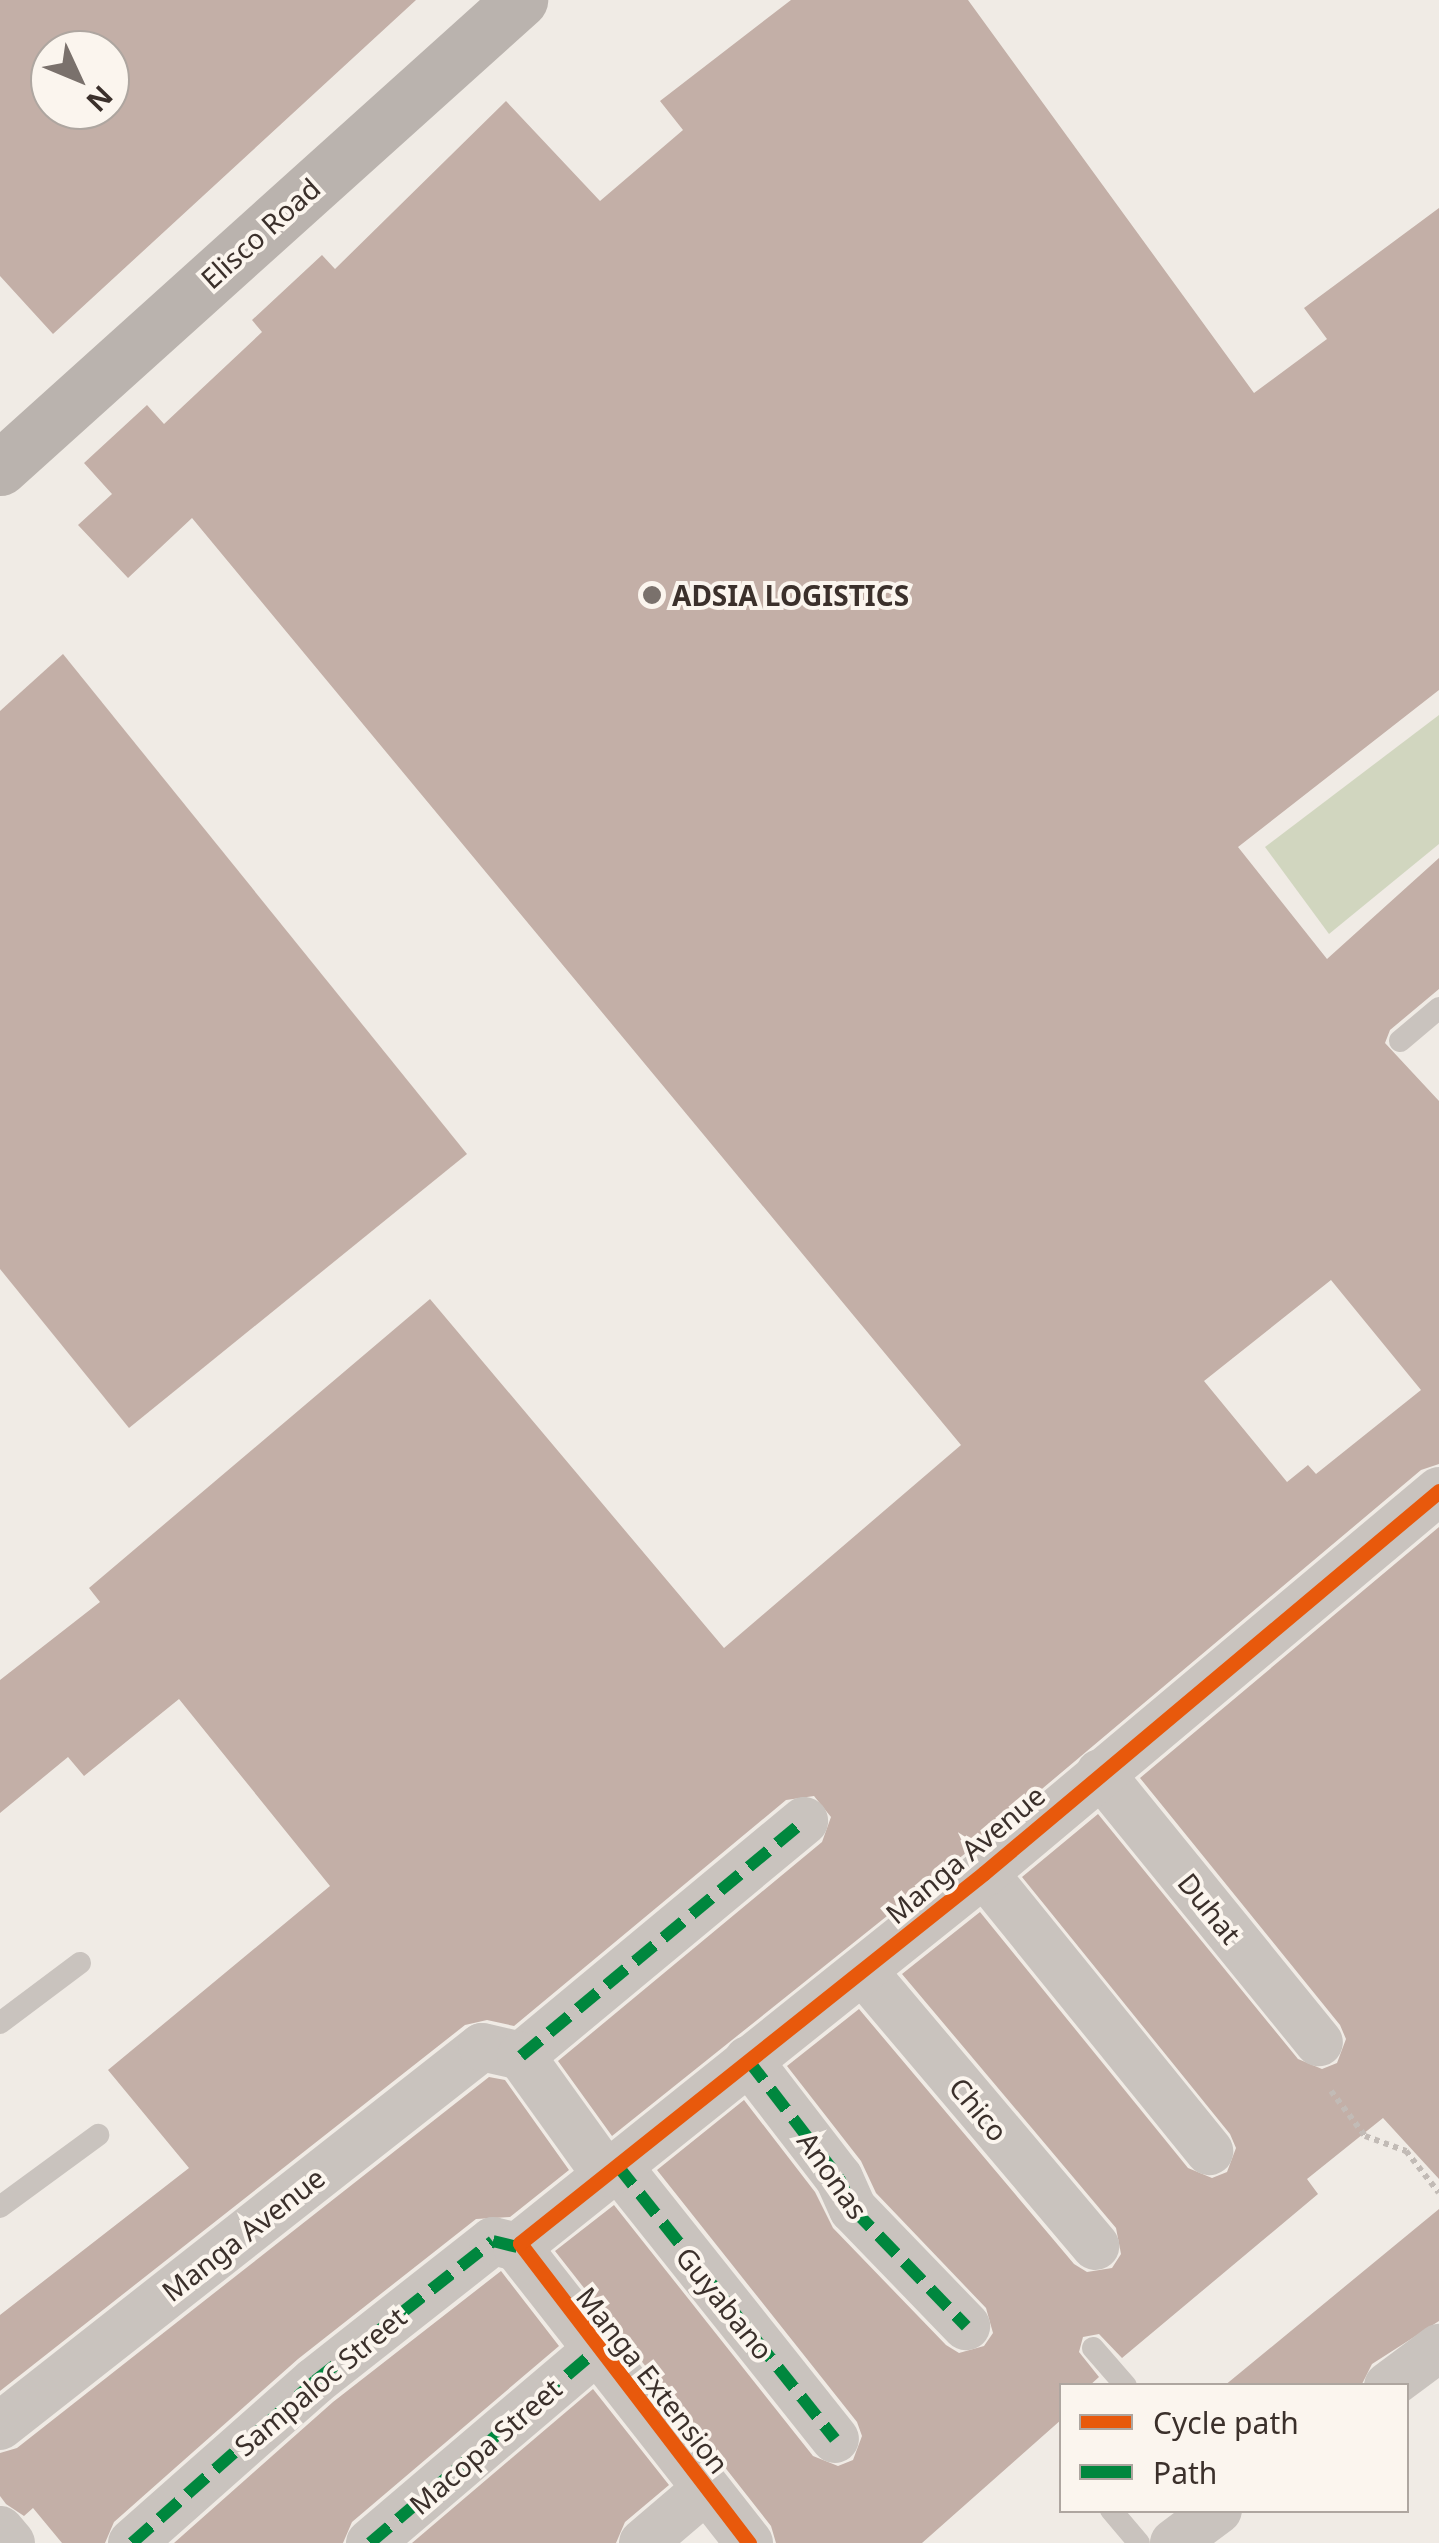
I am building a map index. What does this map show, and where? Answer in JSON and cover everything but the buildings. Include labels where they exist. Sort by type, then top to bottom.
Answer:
[{"type":"main road","name":"Elisco Road","points":[[0,468],[520,0]]},
{"type":"street","name":"Manga Avenue","points":[[517,2248],[984,1873],[1438,1494]]},
{"type":"street","name":"Duhat","points":[[1100,1773],[1320,2042]]},
{"type":"street","points":[[611,2169],[521,2056],[804,1821]]},
{"type":"street","points":[[984,1873],[1209,2151]]},
{"type":"street","name":"Chico","points":[[863,1971],[1095,2246]]},
{"type":"street","name":"Manga Avenue","points":[[0,2426],[471,2052],[494,2046],[521,2056]]},
{"type":"street","name":"Anonas","points":[[748,2060],[838,2178],[853,2209],[966,2326]]},
{"type":"street","name":"Guyabano","points":[[611,2169],[835,2439]]},
{"type":"street","name":"Sampaloc Street","points":[[132,2543],[315,2381],[494,2241],[517,2248]]},
{"type":"street","name":"Manga Extension","points":[[517,2248],[749,2543]]},
{"type":"street","name":"Macopa Street","points":[[370,2543],[599,2348]]},
{"type":"street","points":[[1392,2383],[1439,2348]]},
{"type":"street","points":[[643,2543],[705,2490]]},
{"type":"street","points":[[1174,2543],[1214,2513]]},
{"type":"street","points":[[0,2530],[10,2543]]},
{"type":"lane","points":[[1400,1041],[1439,1008]]},
{"type":"lane","points":[[0,2023],[80,1963]]},
{"type":"lane","points":[[0,2208],[98,2134]]},
{"type":"lane","points":[[1093,2348],[1123,2383]]},
{"type":"lane","points":[[1114,2513],[1139,2543]]},
{"type":"path","points":[[1329,2088],[1365,2136],[1406,2151],[1439,2193]]},
{"type":"green space","points":[[1439,715],[1439,844],[1329,934],[1265,847]]},
{"type":"marked path","points":[[521,2056],[804,1821]]},
{"type":"marked path","points":[[748,2060],[839,2178],[853,2209],[966,2326]]},
{"type":"marked path","points":[[617,2165],[835,2439]]},
{"type":"marked path","points":[[132,2543],[315,2381],[493,2241],[517,2247]]},
{"type":"marked path","points":[[370,2543],[599,2348]]},
{"type":"cycle path","points":[[749,2543],[520,2243],[984,1873],[1439,1491]]},
{"type":"place","name":"ADSIA LOGISTICS","points":[[652,595]]}]
